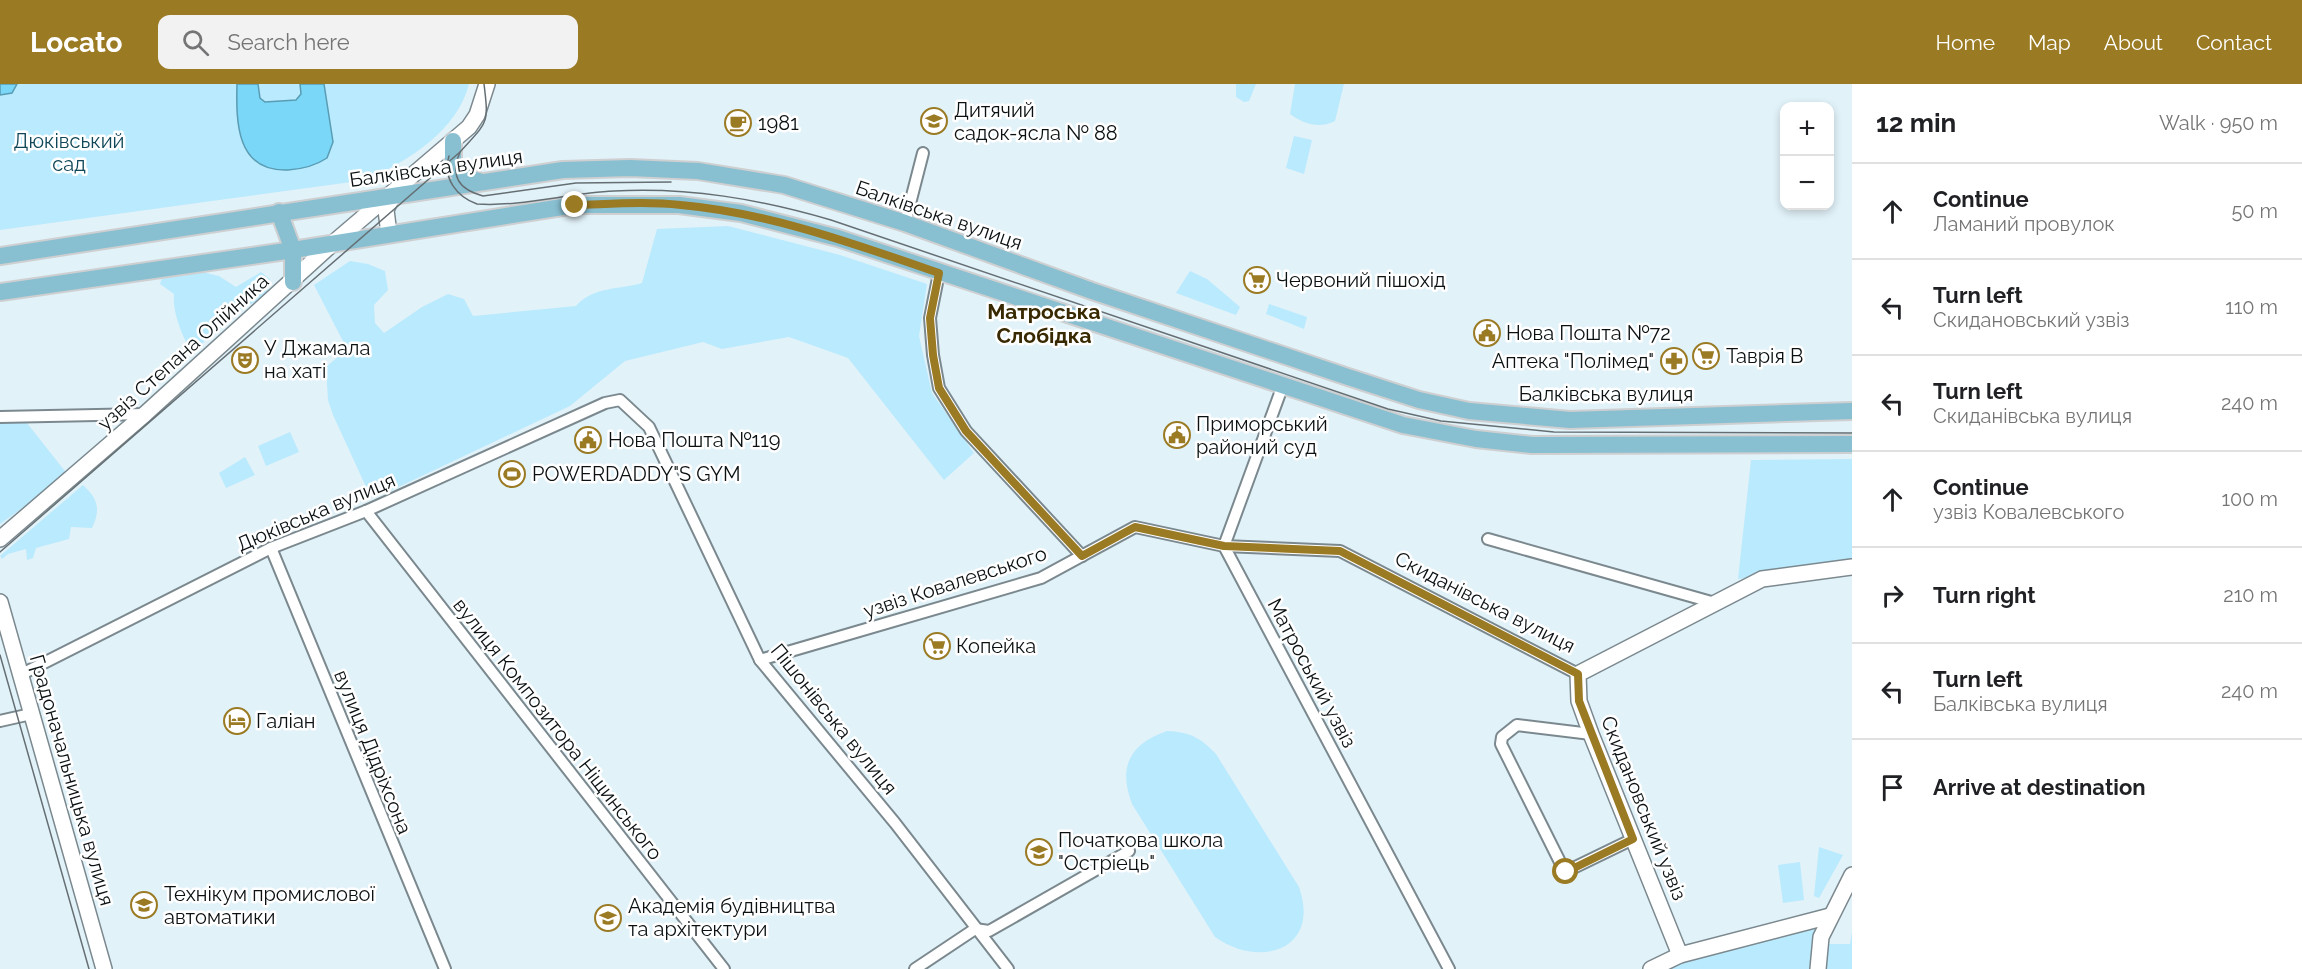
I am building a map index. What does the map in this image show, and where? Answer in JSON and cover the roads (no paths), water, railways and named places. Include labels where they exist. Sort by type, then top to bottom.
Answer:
[{"type":"main road","points":[[453,141],[453,167],[462,177],[486,183]]},
{"type":"main road","name":"Балківська вулиця","points":[[0,256],[563,170],[630,168],[698,171],[784,185],[904,223],[1092,291],[1337,374],[1419,400],[1469,411],[1570,420],[1852,411]]},
{"type":"main road","points":[[0,292],[293,250],[575,205],[679,204],[741,213],[838,238],[1403,425],[1487,440],[1584,446],[1852,444]]},
{"type":"main road","points":[[279,212],[293,250],[293,282]]},
{"type":"street","name":"узвіз Степана Олійника","points":[[0,539],[145,414],[293,282],[332,244],[393,195],[470,127],[487,84]]},
{"type":"street","points":[[904,223],[924,153]]},
{"type":"street","points":[[389,234],[386,210],[393,195]]},
{"type":"street","points":[[939,273],[930,318],[939,388],[966,431],[1082,556]]},
{"type":"street","points":[[1224,546],[1283,384]]},
{"type":"street","name":"Дюківська вулиця","points":[[20,675],[271,548],[366,511],[605,403],[620,400],[630,407]]},
{"type":"street","name":"Пішонівська вулиця","points":[[630,407],[649,427],[760,660],[895,823],[1008,969]]},
{"type":"street","points":[[0,417],[145,414]]},
{"type":"street","name":"вулиця Композитора Ніщинського","points":[[366,511],[724,969]]},
{"type":"street","name":"узвіз Ковалевського","points":[[760,660],[1041,578],[1135,527],[1224,546]]},
{"type":"street","points":[[1488,539],[1715,603]]},
{"type":"street","name":"Скиданівська вулиця","points":[[1224,546],[1340,551],[1578,674],[1762,579],[1852,567]]},
{"type":"street","name":"Матроський узвіз","points":[[1224,546],[1449,969]]},
{"type":"street","name":"вулиця Дідріхсона","points":[[271,548],[445,969]]},
{"type":"street","name":"Градоначальницька вулиця","points":[[0,602],[104,969]]},
{"type":"street","name":"Скидановський узвіз","points":[[1578,674],[1579,701],[1680,955]]},
{"type":"street","points":[[0,721],[31,714]]},
{"type":"street","points":[[1591,734],[1517,725],[1502,737],[1501,744],[1566,872],[1633,839]]},
{"type":"street","points":[[915,969],[975,929],[989,931],[1129,851]]},
{"type":"street","points":[[1818,969],[1821,937],[1852,875]]},
{"type":"street","points":[[1652,969],[1680,955],[1830,916]]},
{"type":"water","points":[[0,84],[17,84],[12,93],[0,95]]},
{"type":"water","points":[[237,84],[258,84],[260,98],[265,102],[296,100],[301,94],[300,84],[324,84],[333,142],[327,158],[309,167],[288,170],[271,168],[258,163],[249,154],[239,128]]},
{"type":"tram line","points":[[0,552],[460,152],[484,122],[486,115],[484,84]]},
{"type":"tram line","points":[[460,152],[456,168],[458,180],[467,190],[483,196],[576,183],[671,182]]},
{"type":"tram line","points":[[449,156],[448,172],[453,186],[463,197],[477,204],[511,204],[597,192],[642,190],[724,196],[777,206],[831,220],[1388,409],[1441,421],[1554,432],[1852,433]]},
{"type":"tram line","points":[[0,655],[89,969]]},
{"type":"place","name":"Дитячий садок-ясла № 88","points":[[934,121]]},
{"type":"place","name":"1981","points":[[738,123]]},
{"type":"place","name":"Червоний пішохід","points":[[1257,280]]},
{"type":"place","name":"Нова Пошта №72","points":[[1487,333]]},
{"type":"place","name":"Таврія В","points":[[1706,356]]},
{"type":"place","name":"У Джамала на хаті","points":[[245,360]]},
{"type":"place","name":"Аптека \"Полімед\"","points":[[1674,361]]},
{"type":"place","name":"Приморський районий суд","points":[[1177,435]]},
{"type":"place","name":"Нова Пошта №119","points":[[588,440]]},
{"type":"place","name":"POWERDADDY\"S GYM","points":[[512,474]]},
{"type":"place","name":"Копейка","points":[[937,646]]},
{"type":"place","name":"Галіан","points":[[237,721]]},
{"type":"place","name":"Початкова школа \"Остріець\"","points":[[1039,852]]},
{"type":"place","name":"Технікум промислової автоматики","points":[[144,905]]},
{"type":"place","name":"Академія будівництва та архітектури","points":[[608,918]]},
{"type":"district","name":"Матроська Слобідка","points":[[1044,324]]},
{"type":"park label","name":"Дюківський сад","points":[[69,152]]}]
